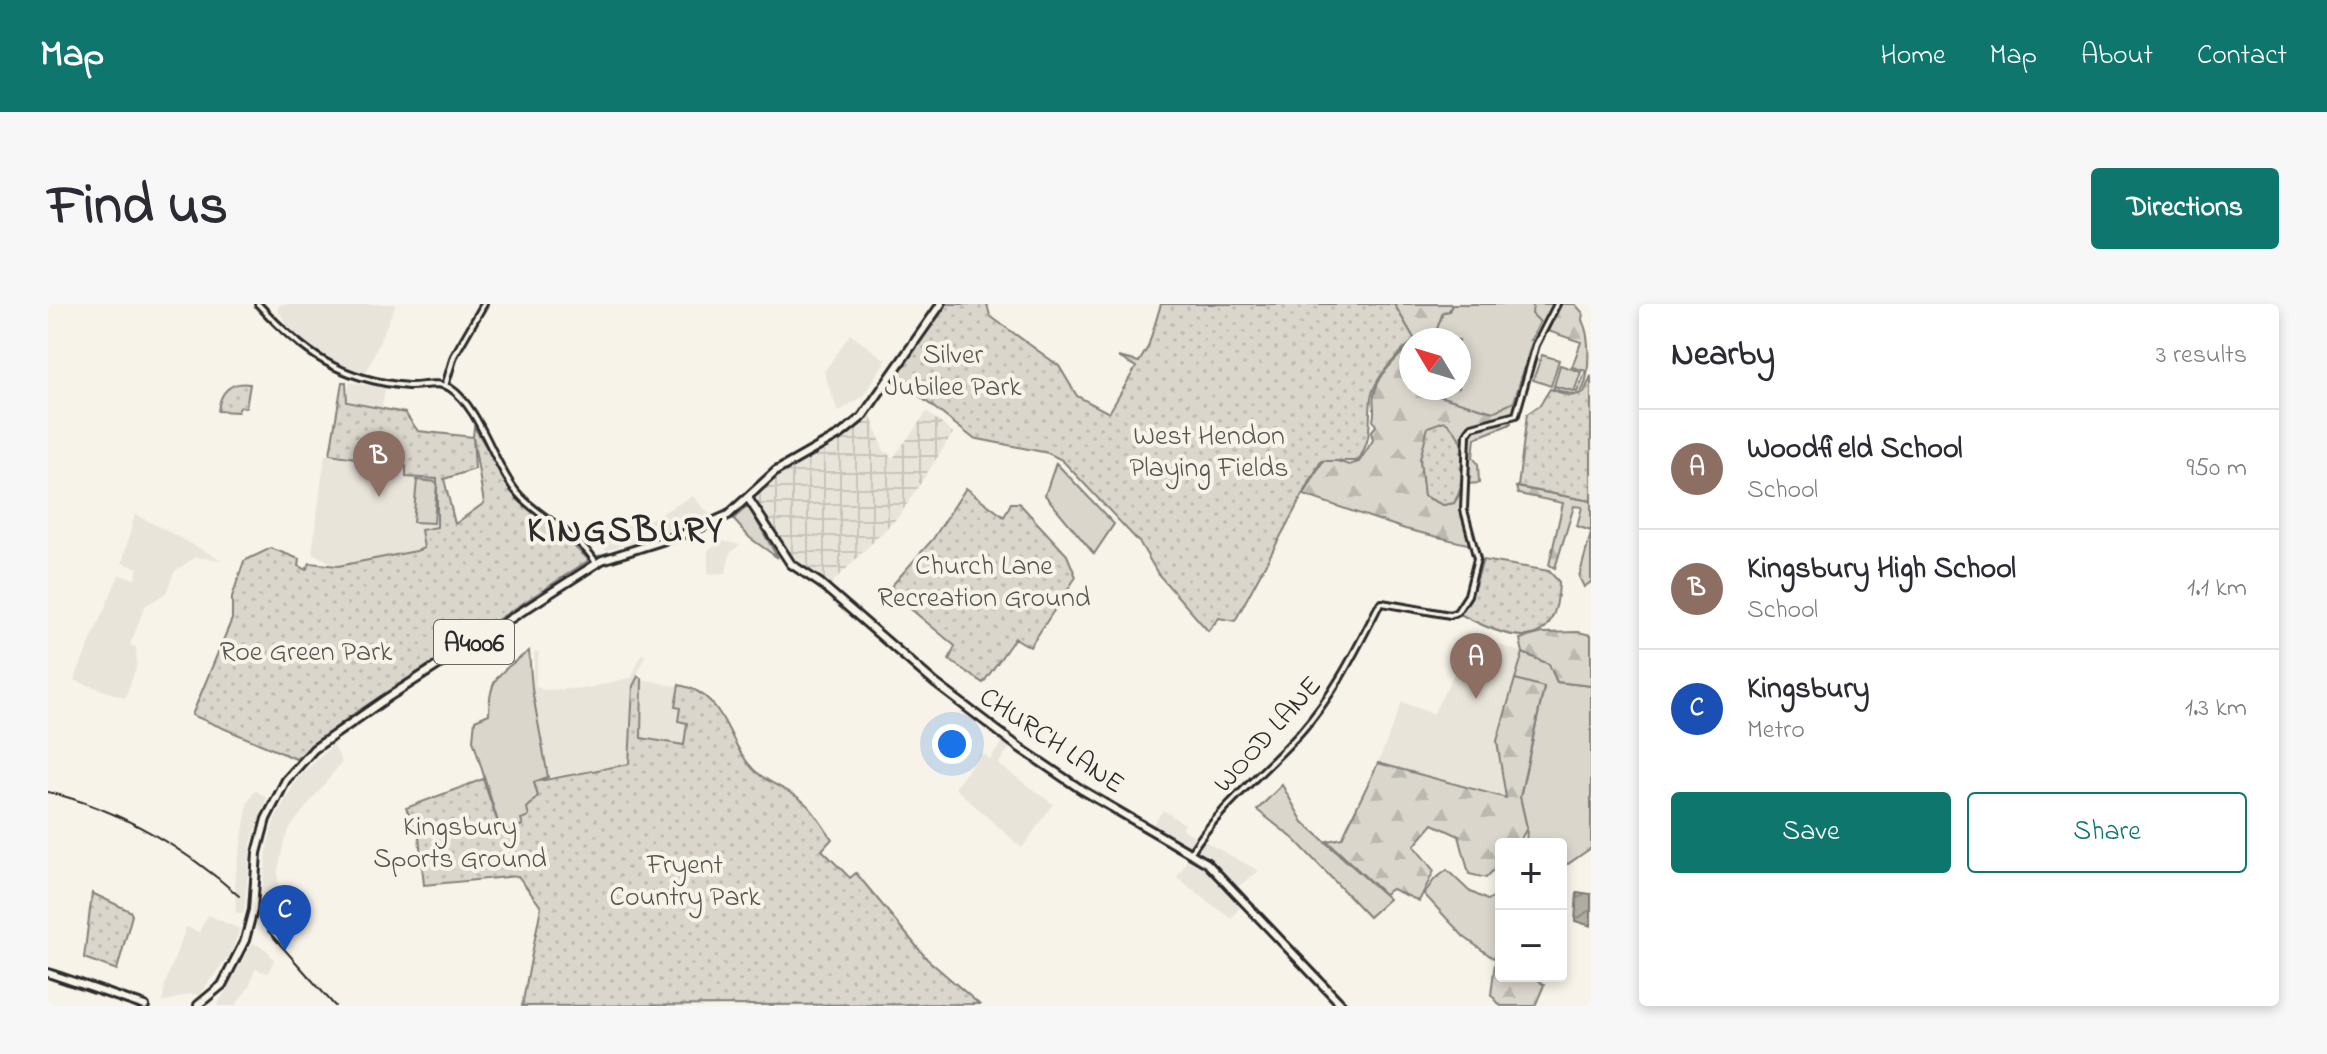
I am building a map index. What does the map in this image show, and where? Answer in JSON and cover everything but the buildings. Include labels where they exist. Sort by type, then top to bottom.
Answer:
[{"type":"main road","name":"A4006","points":[[201,1006],[227,975],[251,922],[257,853],[266,819],[294,770],[314,749],[364,713],[596,563],[613,554],[715,522],[748,498],[776,471],[841,434],[862,417],[941,304]]},
{"type":"main road","name":"CHURCH LANE","points":[[748,498],[786,559],[820,583],[938,686],[1082,790],[1191,852],[1217,873],[1343,1006]]},
{"type":"main road","points":[[48,973],[145,1006]]},
{"type":"street","points":[[258,304],[296,344],[345,373],[406,386],[445,386],[467,406],[516,492],[596,563]]},
{"type":"street","points":[[445,386],[454,356],[484,304]]},
{"type":"street","name":"WOOD LANE","points":[[1191,852],[1208,827],[1315,715],[1343,677],[1382,603],[1452,615],[1472,587],[1477,559],[1464,510],[1467,434],[1472,427],[1516,415],[1536,345],[1557,304]]},
{"type":"shaded area","points":[[281,304],[396,304],[366,373],[314,353],[295,336],[277,309]]},
{"type":"shaded area","points":[[850,334],[886,360],[863,396],[838,412],[824,372]]},
{"type":"shaded area","points":[[350,382],[385,388],[382,409],[346,403]]},
{"type":"shaded area","points":[[927,412],[953,433],[900,515],[827,588],[795,565],[763,516],[756,497],[784,471],[827,448],[870,414],[884,451],[893,458]]},
{"type":"shaded area","points":[[325,455],[406,466],[406,477],[437,478],[437,527],[421,530],[424,548],[338,566],[312,553]]},
{"type":"shaded area","points":[[693,496],[712,517],[607,550],[587,541],[593,531],[644,523]]},
{"type":"shaded area","points":[[135,514],[222,560],[195,557],[174,572],[166,593],[145,606],[130,645],[136,647],[137,665],[125,698],[74,680],[119,575],[135,579],[138,568],[122,563]]},
{"type":"shaded area","points":[[724,541],[740,545],[730,553],[726,573],[708,574],[708,550]]},
{"type":"shaded area","points":[[1466,633],[1523,653],[1498,741],[1514,800],[1378,763],[1402,702],[1433,714],[1456,670]]},
{"type":"shaded area","points":[[535,652],[539,652],[535,686],[544,690],[589,688],[632,677],[641,654],[645,655],[633,686],[629,764],[548,777],[532,689]]},
{"type":"shaded area","points":[[642,679],[679,687],[675,706],[680,707],[687,723],[684,745],[640,738]]},
{"type":"shaded area","points":[[1003,742],[1010,747],[998,764],[1053,804],[1022,848],[955,788],[981,752],[990,759]]},
{"type":"shaded area","points":[[333,745],[342,762],[291,826],[284,841],[278,869],[278,918],[272,922],[259,917],[268,843],[274,821],[298,777]]},
{"type":"shaded area","points":[[255,790],[267,798],[251,843],[244,914],[236,913],[235,880],[248,802]]},
{"type":"shaded area","points":[[1163,810],[1185,824],[1182,829],[1259,871],[1230,893],[1241,906],[1231,919],[1177,878],[1189,857],[1151,827]]},
{"type":"shaded area","points":[[208,915],[240,929],[230,954],[199,995],[189,994],[162,1003],[165,984],[186,927],[199,932]]},
{"type":"shaded area","points":[[253,943],[267,950],[274,960],[268,973],[255,969],[249,987],[235,1006],[217,1006]]},
{"type":"green space","name":"West Hendon Playing Fields","points":[[944,304],[987,304],[990,316],[1059,366],[1077,396],[1109,413],[1136,367],[1118,357],[1139,362],[1148,347],[1161,304],[1394,304],[1408,328],[1399,328],[1399,354],[1382,374],[1373,391],[1368,438],[1358,461],[1321,461],[1235,621],[1219,618],[1208,631],[1158,574],[1140,543],[1062,460],[1048,453],[973,438],[895,377]]},
{"type":"green space","points":[[1394,304],[1452,304],[1449,311],[1443,312],[1437,328],[1408,328]]},
{"type":"green space","points":[[1452,304],[1555,304],[1535,341],[1513,416],[1496,419],[1493,412],[1451,400],[1471,400],[1471,328],[1437,328],[1443,312],[1449,311]]},
{"type":"green space","points":[[1533,304],[1554,304],[1535,341],[1531,340],[1540,322],[1532,314]]},
{"type":"green space","points":[[1561,304],[1575,304],[1583,313],[1588,360],[1585,381],[1578,396],[1553,389],[1554,386],[1577,392],[1586,371],[1572,367],[1581,342],[1548,331]]},
{"type":"green space","points":[[1531,345],[1513,416],[1470,426],[1466,449],[1462,448],[1460,438],[1420,459],[1424,496],[1443,505],[1454,503],[1461,492],[1465,456],[1463,512],[1471,545],[1405,529],[1304,495],[1325,457],[1349,465],[1359,462],[1373,440],[1371,432],[1376,426],[1373,420],[1376,387],[1399,356],[1399,400],[1452,400],[1493,412],[1514,402]]},
{"type":"green space","points":[[1542,355],[1559,360],[1551,386],[1533,380]]},
{"type":"green space","points":[[1560,365],[1581,372],[1574,392],[1554,386]]},
{"type":"green space","points":[[1591,376],[1591,501],[1518,487],[1527,414],[1540,405],[1550,389],[1570,396],[1584,393]]},
{"type":"green space","name":"Roe Green Park","points":[[342,382],[346,382],[347,402],[405,413],[418,431],[473,437],[474,427],[515,493],[589,560],[349,717],[296,759],[192,715],[232,619],[232,597],[244,561],[271,548],[299,559],[298,566],[306,570],[310,563],[338,566],[424,548],[421,530],[437,527],[437,479],[406,477],[406,466],[330,454]],"holes":[[[473,437],[484,503],[455,524],[444,479],[475,469]]]},
{"type":"green space","points":[[237,384],[250,384],[246,408],[240,407],[238,412],[218,411],[227,389]]},
{"type":"green space","points":[[1509,420],[1511,423],[1508,425],[1475,438],[1473,457],[1478,464],[1479,483],[1468,484],[1470,431]]},
{"type":"green space","points":[[1444,421],[1459,438],[1463,448],[1464,470],[1454,503],[1443,505],[1424,496],[1420,459],[1428,427]]},
{"type":"green space","points":[[1056,463],[1114,524],[1094,554],[1045,495]]},
{"type":"green space","points":[[417,480],[437,482],[434,523],[413,522]]},
{"type":"green space","points":[[1516,487],[1591,501],[1591,531],[1577,526],[1582,507],[1574,506],[1555,568],[1549,565],[1563,503],[1518,494]]},
{"type":"green space","name":"Church Lane Recreation Ground","points":[[966,488],[1004,517],[1011,503],[1019,503],[1067,555],[1076,577],[1030,647],[1015,638],[983,683],[949,660],[955,646],[888,590],[933,539]]},
{"type":"green space","points":[[748,506],[778,558],[750,538],[733,519]]},
{"type":"green space","points":[[1591,533],[1591,582],[1584,587],[1579,577]]},
{"type":"green space","points":[[1483,560],[1549,571],[1559,582],[1550,622],[1540,632],[1527,636],[1512,635],[1460,614],[1475,586]]},
{"type":"green space","points":[[1578,632],[1591,635],[1591,686],[1557,682],[1549,664],[1523,653],[1520,639],[1543,633]]},
{"type":"green space","points":[[529,651],[532,689],[548,777],[534,782],[538,796],[528,808],[529,816],[523,825],[501,832],[473,740],[475,720],[489,714],[491,691],[498,676]]},
{"type":"green space","points":[[1523,653],[1549,664],[1557,682],[1591,686],[1591,848],[1568,864],[1567,838],[1526,838],[1520,797],[1544,688],[1515,679]]},
{"type":"green space","name":"Fryent Country Park","points":[[638,676],[642,679],[641,738],[684,745],[687,723],[678,721],[680,708],[675,707],[679,685],[707,698],[754,770],[802,800],[816,816],[832,839],[822,850],[850,878],[856,873],[927,959],[979,1004],[522,1006],[541,907],[518,876],[424,885],[419,837],[406,808],[483,779],[501,832],[523,825],[521,819],[529,816],[527,808],[538,796],[534,782],[629,764],[633,686]]},
{"type":"green space","points":[[1515,679],[1544,687],[1520,797],[1527,828],[1521,838],[1495,838],[1495,868],[1486,878],[1469,874],[1459,836],[1433,824],[1414,846],[1434,871],[1419,901],[1392,889],[1384,894],[1327,841],[1342,838],[1378,763],[1506,798],[1497,741]]},
{"type":"green space","points":[[1282,785],[1303,822],[1389,899],[1369,917],[1294,839],[1257,810]]},
{"type":"green space","points":[[1447,870],[1469,891],[1487,900],[1495,898],[1493,958],[1464,937],[1424,894],[1434,880]]},
{"type":"green space","points":[[92,893],[130,911],[132,915],[117,970],[84,958]]},
{"type":"green space","points":[[1495,962],[1495,982],[1540,982],[1544,985],[1535,1006],[1501,1006],[1491,995]]},
{"type":"water","points":[[1577,892],[1591,894],[1591,926],[1575,921]]},
{"type":"railway","points":[[48,792],[100,809],[150,832],[174,846],[239,896]]},
{"type":"railway","points":[[268,931],[335,1006]]},
{"type":"place","name":"Kingsbury High School","points":[[379,497]]},
{"type":"place","name":"Woodfield School","points":[[1476,699]]},
{"type":"place","name":"Kingsbury","points":[[285,951]]},
{"type":"district","name":"KINGSBURY","points":[[626,528]]},
{"type":"park label","name":"Silver Jubilee Park","points":[[953,369]]},
{"type":"park label","name":"Kingsbury Sports Ground","points":[[460,841]]}]
